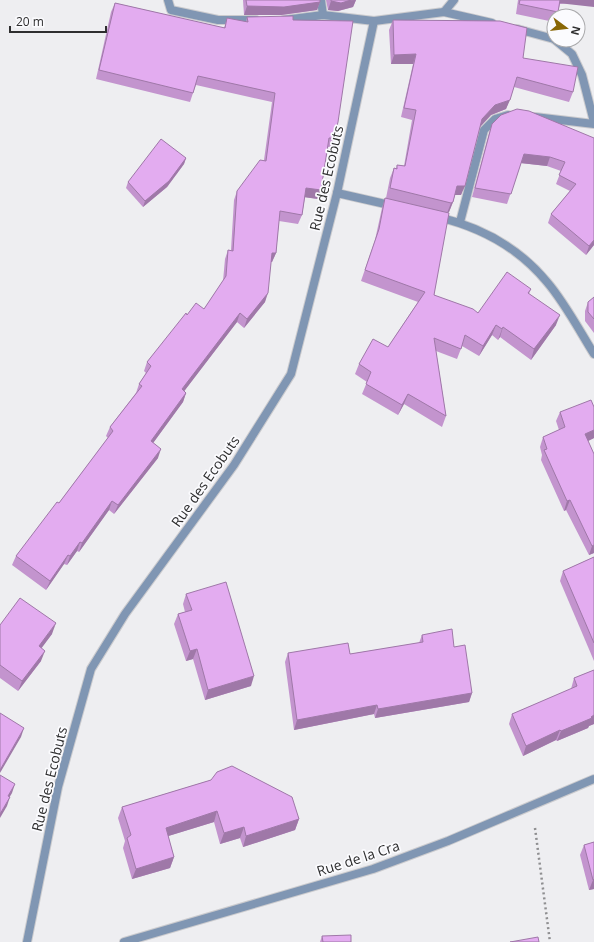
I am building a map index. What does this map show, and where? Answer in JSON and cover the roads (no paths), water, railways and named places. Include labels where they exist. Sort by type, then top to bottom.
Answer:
[{"type":"street","points":[[168,0],[171,10],[218,20],[270,21],[323,15],[374,21],[444,12],[546,37]]},
{"type":"street","points":[[321,0],[323,15]]},
{"type":"street","points":[[444,12],[454,0]]},
{"type":"street","name":"Rue des Ecobuts","points":[[27,942],[58,787],[91,668],[125,614],[234,465],[291,374],[337,193],[374,21]]},
{"type":"street","points":[[460,222],[484,130],[495,119],[520,114],[594,123],[582,75],[572,54],[565,48]]},
{"type":"street","points":[[337,193],[399,207]]},
{"type":"street","points":[[430,215],[460,222],[513,249],[547,282],[594,354]]},
{"type":"street","name":"Rue de la Cra","points":[[124,942],[372,869],[448,841],[594,779]]}]
